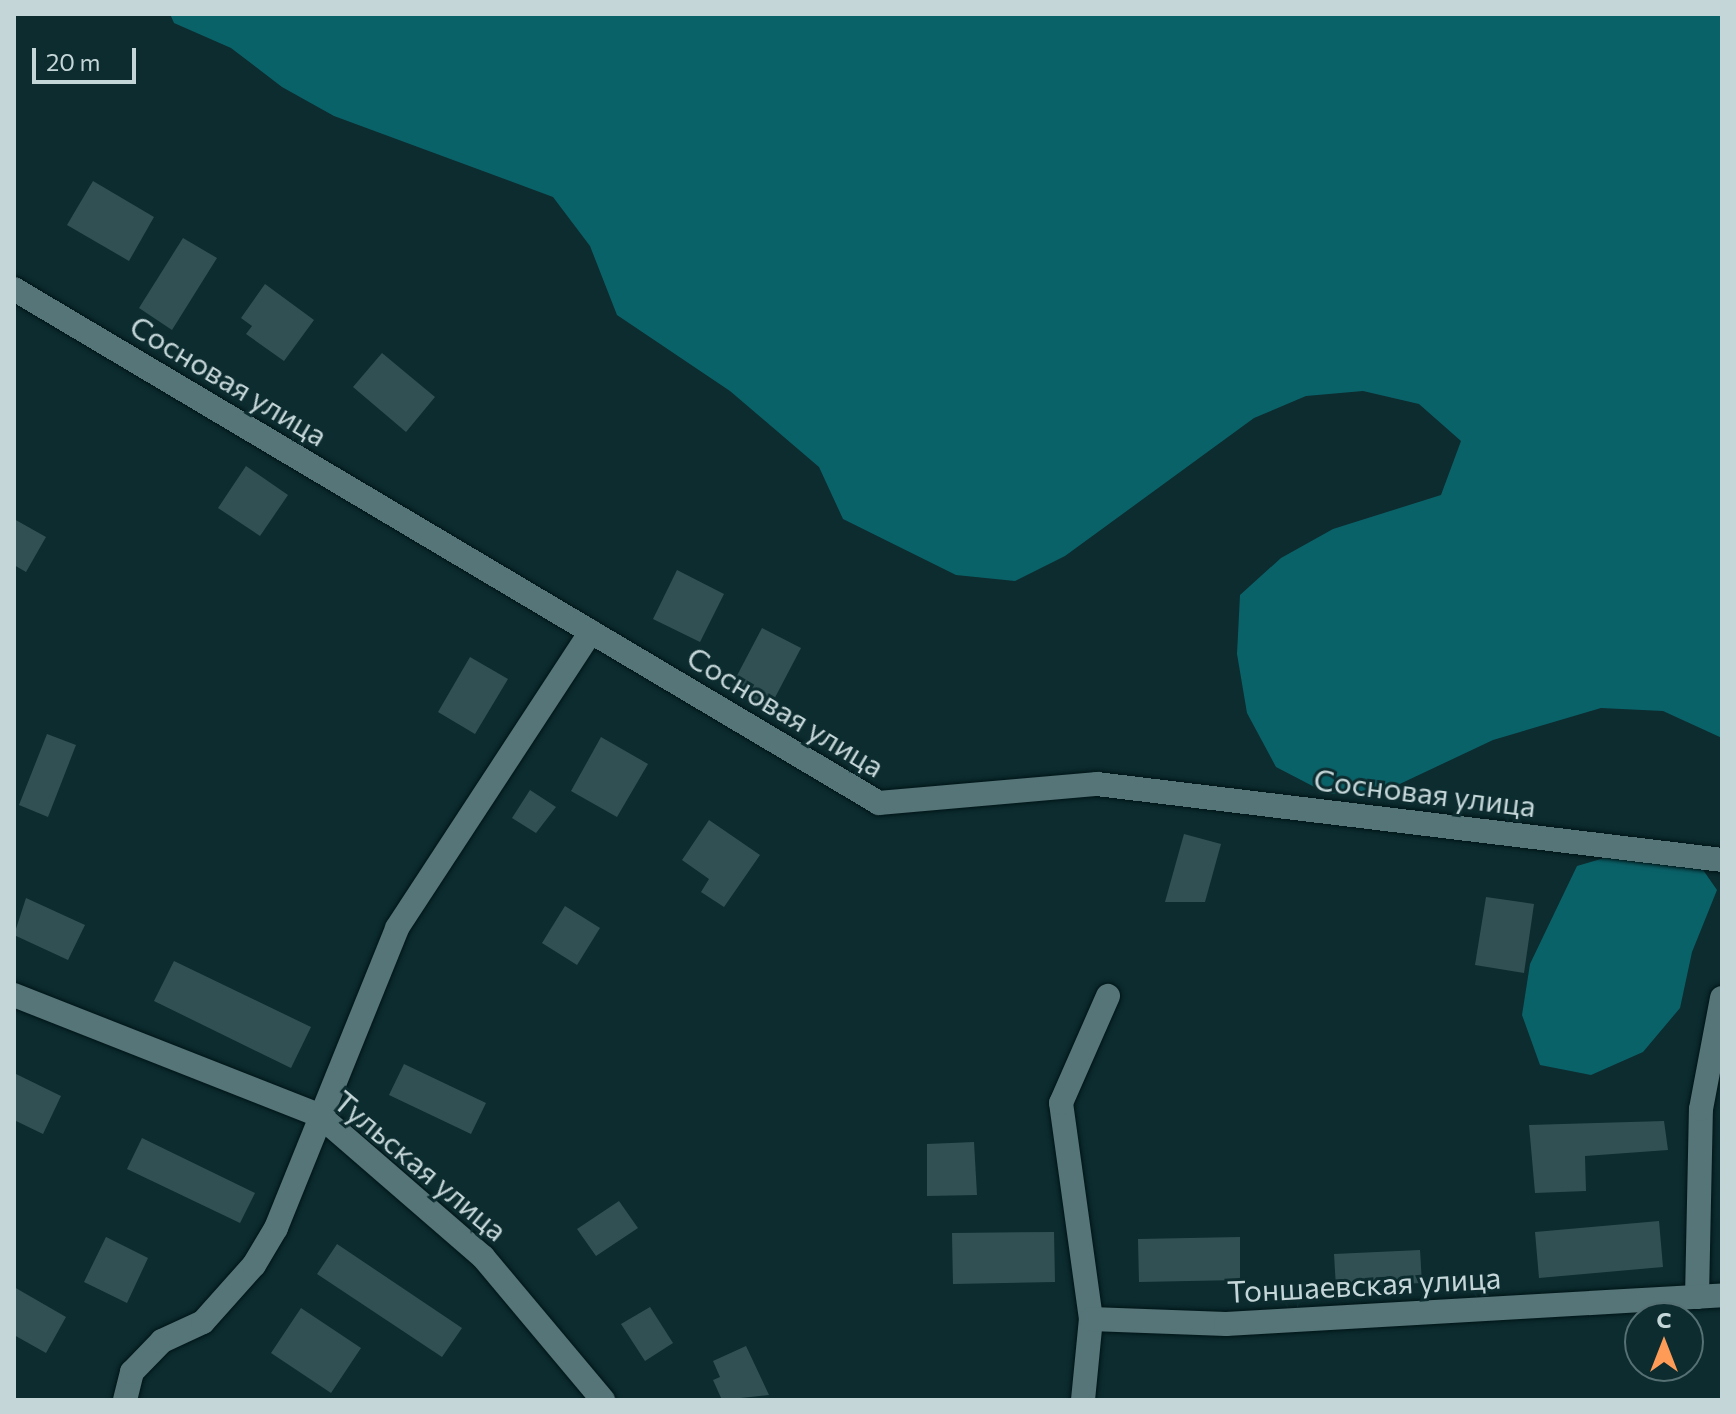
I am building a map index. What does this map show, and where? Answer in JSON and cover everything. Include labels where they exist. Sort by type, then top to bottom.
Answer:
[{"type":"street","name":"Сосновая улица","points":[[14,289],[879,803],[1097,784],[1722,860]]},
{"type":"street","points":[[125,1400],[132,1372],[152,1351],[162,1341],[203,1322],[254,1265],[276,1228],[397,928],[591,632]]},
{"type":"street","name":"Тульская улица","points":[[14,995],[319,1115],[483,1257],[603,1400]]},
{"type":"street","points":[[1083,1400],[1091,1319],[1061,1103],[1108,996]]},
{"type":"street","points":[[1697,1297],[1701,1109],[1722,998]]},
{"type":"street","name":"Тоншаевская улица","points":[[1091,1319],[1226,1324],[1722,1295]]},
{"type":"shaded area","points":[[170,14],[1722,14],[1722,738],[1663,711],[1601,708],[1493,740],[1387,790],[1328,794],[1276,767],[1247,713],[1237,654],[1240,595],[1281,558],[1333,529],[1441,495],[1461,441],[1419,404],[1363,391],[1306,396],[1254,418],[1065,556],[1015,581],[956,575],[843,519],[819,467],[730,391],[617,315],[590,246],[553,197],[334,116],[282,87],[231,48],[174,23]]},
{"type":"shaded area","points":[[1685,844],[1717,890],[1692,952],[1680,1008],[1643,1052],[1591,1075],[1540,1065],[1522,1015],[1530,964],[1577,866],[1628,851]]},
{"type":"building","points":[[93,181],[154,217],[129,261],[67,225]]},
{"type":"building","points":[[183,238],[217,258],[172,330],[139,308]]},
{"type":"building","points":[[265,284],[314,320],[284,361],[246,334],[252,326],[241,318]]},
{"type":"building","points":[[382,353],[435,397],[406,432],[353,387]]},
{"type":"building","points":[[246,466],[288,495],[260,536],[218,508]]},
{"type":"building","points":[[14,519],[46,537],[26,572],[14,565]]},
{"type":"building","points":[[677,570],[724,594],[700,642],[653,619]]},
{"type":"building","points":[[762,628],[801,648],[770,707],[731,687]]},
{"type":"building","points":[[470,657],[508,679],[475,734],[438,712]]},
{"type":"building","points":[[47,734],[76,745],[48,817],[19,805]]},
{"type":"building","points":[[601,737],[648,764],[617,817],[571,791]]},
{"type":"building","points":[[530,790],[556,807],[536,833],[512,818]]},
{"type":"building","points":[[709,820],[760,855],[724,907],[701,892],[709,879],[682,860]]},
{"type":"building","points":[[1184,834],[1221,844],[1205,902],[1165,902]]},
{"type":"building","points":[[1486,897],[1534,904],[1524,973],[1475,965]]},
{"type":"building","points":[[26,898],[85,925],[68,960],[14,935]]},
{"type":"building","points":[[565,906],[600,928],[577,965],[542,943]]},
{"type":"building","points":[[174,961],[311,1027],[291,1068],[154,1001]]},
{"type":"building","points":[[404,1064],[486,1103],[471,1134],[389,1095]]},
{"type":"building","points":[[14,1073],[61,1096],[43,1134],[14,1120]]},
{"type":"building","points":[[1664,1121],[1668,1150],[1585,1156],[1586,1191],[1535,1193],[1529,1125]]},
{"type":"building","points":[[142,1138],[255,1193],[240,1223],[127,1169]]},
{"type":"building","points":[[974,1142],[977,1195],[927,1196],[927,1144]]},
{"type":"building","points":[[619,1201],[638,1228],[596,1256],[577,1229]]},
{"type":"building","points":[[1659,1221],[1663,1267],[1539,1278],[1535,1232]]},
{"type":"building","points":[[1054,1232],[1055,1282],[953,1284],[952,1233]]},
{"type":"building","points":[[106,1237],[148,1258],[127,1303],[84,1282]]},
{"type":"building","points":[[1240,1237],[1240,1280],[1139,1282],[1138,1239]]},
{"type":"building","points":[[337,1244],[462,1328],[442,1357],[317,1274]]},
{"type":"building","points":[[1420,1250],[1422,1283],[1336,1287],[1334,1254]]},
{"type":"building","points":[[14,1287],[66,1317],[46,1353],[14,1335]]},
{"type":"building","points":[[650,1307],[673,1343],[645,1361],[621,1324]]},
{"type":"building","points":[[301,1308],[361,1348],[331,1393],[271,1353]]},
{"type":"building","points":[[746,1346],[769,1395],[722,1400],[713,1380],[720,1377],[713,1361]]}]
